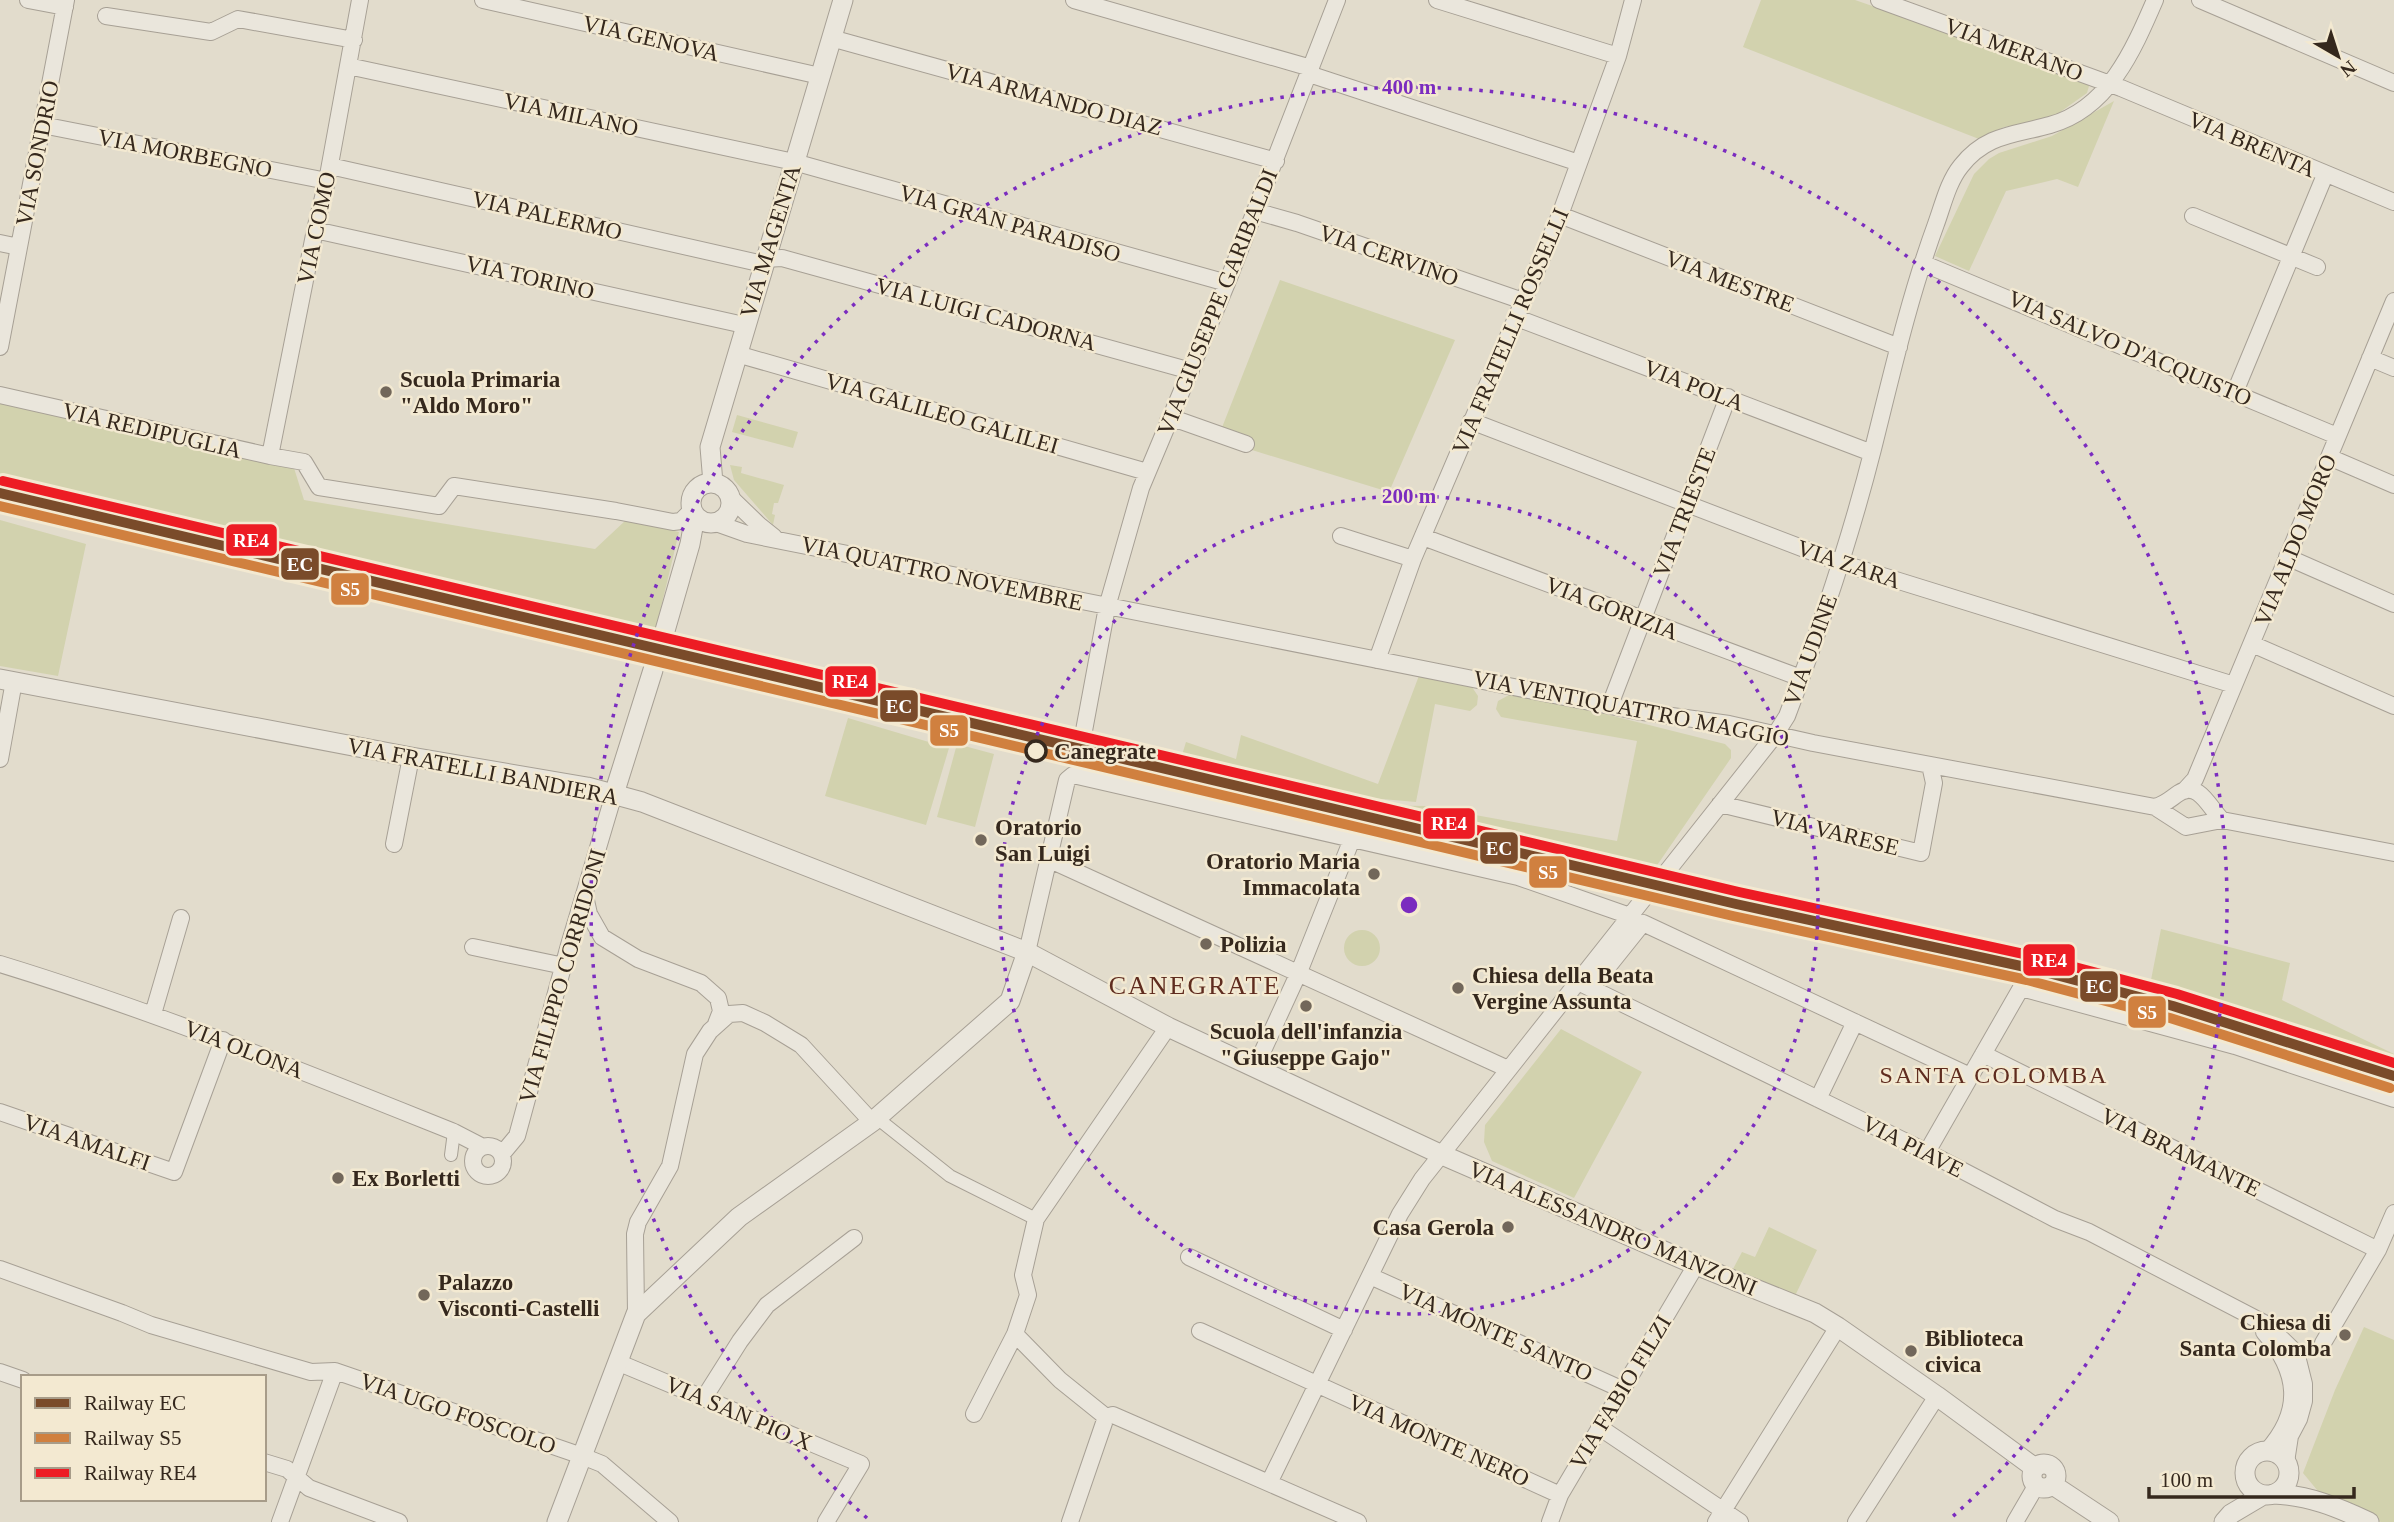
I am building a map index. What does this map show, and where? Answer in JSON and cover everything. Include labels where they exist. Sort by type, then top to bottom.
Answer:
[{"type":"street","points":[[28,0],[65,4]]},
{"type":"street","name":"VIA COMO","points":[[270,456],[328,174],[360,0]]},
{"type":"street","name":"VIA GENOVA","points":[[483,0],[820,76]]},
{"type":"street","name":"VIA MAGENTA","points":[[703,508],[710,447],[744,325],[769,257],[794,162],[843,0]]},
{"type":"street","points":[[1074,0],[1310,71],[1579,163]]},
{"type":"street","name":"VIA GIUSEPPE GARIBALDI","points":[[1083,736],[1107,607],[1147,472],[1227,284],[1337,0]]},
{"type":"street","points":[[1437,0],[1618,55]]},
{"type":"street","name":"VIA FRATELLI ROSSELLI","points":[[1377,660],[1413,559],[1560,215],[1618,55],[1633,0]]},
{"type":"street","name":"VIA MERANO","points":[[1879,0],[2110,84]]},
{"type":"street","name":"VIA UDINE","points":[[1665,874],[1775,735],[1787,716],[1841,563],[1922,263],[1950,184],[1961,166],[1986,143],[1998,136],[2050,125],[2087,107],[2110,84],[2136,44],[2155,0]]},
{"type":"street","points":[[2200,0],[2394,83]]},
{"type":"street","name":"VIA SONDRIO","points":[[0,347],[65,4]]},
{"type":"street","points":[[106,16],[211,32],[238,19],[354,40]]},
{"type":"street","name":"VIA ARMANDO DIAZ","points":[[831,38],[1276,161]]},
{"type":"street","name":"VIA MILANO","points":[[348,66],[794,162]]},
{"type":"street","name":"VIA BRENTA","points":[[2110,84],[2394,202]]},
{"type":"street","name":"VIA MORBEGNO","points":[[42,125],[328,174]]},
{"type":"street","name":"VIA GRAN PARADISO","points":[[794,162],[1227,284]]},
{"type":"street","name":"VIA PALERMO","points":[[328,174],[769,257]]},
{"type":"street","points":[[2235,392],[2325,175]]},
{"type":"street","name":"VIA CERVINO","points":[[1255,211],[1310,227],[1523,301]]},
{"type":"street","name":"VIA MESTRE","points":[[1560,215],[1899,347]]},
{"type":"street","points":[[2193,216],[2317,267]]},
{"type":"street","name":"VIA TORINO","points":[[315,230],[744,325]]},
{"type":"street","points":[[0,243],[19,247]]},
{"type":"street","name":"VIA LUIGI CADORNA","points":[[769,257],[1191,370]]},
{"type":"street","name":"VIA SALVO D'ACQUISTO","points":[[1922,263],[2337,436]]},
{"type":"street","name":"VIA ALDO MORO","points":[[2192,793],[2234,685],[2394,301]]},
{"type":"street","name":"VIA POLA","points":[[1517,318],[1872,453]]},
{"type":"street","name":"VIA GALILEO GALILEI","points":[[737,354],[1147,472]]},
{"type":"street","points":[[2370,359],[2394,368]]},
{"type":"street","name":"VIA REDIPUGLIA","points":[[0,395],[304,462],[318,487],[439,506],[454,486],[673,522],[681,521],[703,508]]},
{"type":"street","name":"VIA TRIESTE","points":[[1610,705],[1728,397]]},
{"type":"street","points":[[1168,421],[1181,421],[1246,443]]},
{"type":"street","name":"VIA ZARA","points":[[1471,421],[1841,563],[2234,685]]},
{"type":"street","points":[[2329,457],[2394,485]]},
{"type":"street","points":[[664,634],[703,508],[725,488],[731,498],[732,505],[727,516],[703,508]]},
{"type":"street","name":"VIA QUATTRO NOVEMBRE","points":[[731,498],[776,538]]},
{"type":"street","name":"VIA QUATTRO NOVEMBRE","points":[[703,508],[747,534],[1107,607]]},
{"type":"street","points":[[1341,536],[1413,559]]},
{"type":"street","name":"VIA GORIZIA","points":[[1423,537],[1801,678]]},
{"type":"street","points":[[2287,557],[2394,604]]},
{"type":"street","name":"VIA VENTIQUATTRO MAGGIO","points":[[1107,607],[2155,807],[2186,827],[2196,826]]},
{"type":"street","points":[[2252,644],[2394,706]]},
{"type":"street","points":[[614,794],[653,670]]},
{"type":"street","points":[[0,759],[7,680]]},
{"type":"street","name":"VIA FRATELLI BANDIERA","points":[[7,680],[411,757],[587,787],[642,802],[1027,952],[1168,1027]]},
{"type":"street","points":[[394,844],[411,757]]},
{"type":"street","name":"VIA VARESE","points":[[1720,803],[1921,853],[1938,766]]},
{"type":"street","points":[[640,1303],[739,1217],[875,1120],[1010,1001],[1027,952],[1067,780],[1073,775],[1518,877],[1630,916]]},
{"type":"street","points":[[2155,807],[2192,793]]},
{"type":"street","points":[[2174,819],[2171,810],[2192,793]]},
{"type":"street","points":[[2192,793],[2222,820]]},
{"type":"street","points":[[2192,793],[2205,820],[2196,826]]},
{"type":"street","name":"VIA FILIPPO CORRIDONI","points":[[502,1154],[517,1136],[614,794]]},
{"type":"street","points":[[2196,826],[2222,820],[2394,853]]},
{"type":"street","points":[[1255,1068],[1298,972],[1352,839]]},
{"type":"street","points":[[1048,859],[1508,1069]]},
{"type":"street","points":[[557,1522],[640,1303],[635,1234],[638,1222],[670,1166],[695,1054],[716,1024],[721,1011],[718,998],[701,983],[638,960],[602,937],[589,914],[585,894]]},
{"type":"street","points":[[1584,985],[1630,916],[1646,897]]},
{"type":"street","points":[[153,1014],[181,918]]},
{"type":"street","points":[[1269,1483],[1319,1386],[1400,1214],[1422,1179],[1508,1069],[1643,923],[1970,1076]]},
{"type":"street","points":[[474,947],[566,959],[579,938],[602,937]]},
{"type":"street","name":"VIA OLONA","points":[[1,967],[153,1014],[223,1040],[454,1132],[483,1147]]},
{"type":"street","name":"VIA PIAVE","points":[[1584,985],[1927,1153],[2055,1219],[2089,1231],[2246,1312],[2279,1334],[2294,1368]]},
{"type":"street","points":[[1927,1153],[2021,988],[2235,1046],[2394,1099]]},
{"type":"street","points":[[716,1024],[729,1014],[743,1013],[765,1023],[801,1045],[875,1120],[950,1176],[1036,1219]]},
{"type":"street","points":[[1818,1099],[1855,1022]]},
{"type":"street","points":[[974,1414],[1015,1334],[1028,1295],[1023,1275],[1036,1219],[1168,1027]]},
{"type":"street","name":"VIA ALESSANDRO MANZONI","points":[[1168,1027],[1440,1154],[1696,1265],[1815,1313],[1838,1326],[1937,1396],[2041,1480],[2109,1522]]},
{"type":"street","name":"VIA AMALFI","points":[[0,1112],[174,1172],[223,1040]]},
{"type":"street","name":"VIA BRAMANTE","points":[[1983,1054],[2384,1249]]},
{"type":"street","points":[[451,1155],[454,1132]]},
{"type":"street","points":[[483,1147],[496,1148],[502,1154],[502,1168],[494,1175],[485,1176],[477,1171],[473,1162],[476,1153],[483,1147]]},
{"type":"street","points":[[2323,1343],[2384,1249],[2394,1213]]},
{"type":"street","points":[[704,1398],[740,1340],[767,1305],[854,1238]]},
{"type":"street","points":[[1189,1257],[1344,1330]]},
{"type":"street","name":"VIA FABIO FILZI","points":[[1550,1522],[1560,1495],[1696,1265]]},
{"type":"street","name":"VIA UGO FOSCOLO","points":[[0,1269],[151,1325],[311,1372],[335,1371],[582,1456],[601,1464],[670,1522]]},
{"type":"street","name":"VIA MONTE SANTO","points":[[1370,1276],[1621,1389]]},
{"type":"street","points":[[1720,1516],[1838,1326]]},
{"type":"street","name":"VIA MONTE NERO","points":[[1200,1331],[1560,1495]]},
{"type":"street","points":[[1015,1334],[1060,1380],[1106,1417]]},
{"type":"street","name":"VIA SAN PIO X","points":[[617,1362],[861,1464],[826,1522]]},
{"type":"street","points":[[2267,1451],[2281,1435],[2289,1418],[2294,1368]]},
{"type":"street","points":[[2227,1518],[2268,1495],[2279,1492],[2287,1483],[2290,1436],[2304,1401],[2294,1368]]},
{"type":"street","points":[[280,1522],[335,1371]]},
{"type":"street","points":[[0,1372],[21,1379]]},
{"type":"street","points":[[1856,1522],[1937,1396]]},
{"type":"street","points":[[1106,1417],[1113,1415],[1357,1522]]},
{"type":"street","points":[[1070,1522],[1106,1417]]},
{"type":"street","points":[[1599,1427],[1720,1516],[1740,1522]]},
{"type":"street","points":[[2322,1502],[2287,1466],[2280,1455],[2267,1451],[2250,1459],[2245,1471],[2246,1482],[2252,1490],[2268,1495],[2296,1495],[2322,1502],[2369,1522]]},
{"type":"street","points":[[266,1463],[287,1469],[309,1489],[399,1522]]},
{"type":"street","points":[[2016,1518],[2041,1480]]},
{"type":"street","points":[[2227,1518],[2246,1482]]},
{"type":"green space","points":[[1761,0],[1855,0],[2083,79],[2089,86],[2087,93],[2049,120],[2004,127],[1979,139],[1743,47]]},
{"type":"green space","points":[[2114,101],[2078,187],[2057,179],[2006,191],[1969,271],[1935,256],[1974,174],[1989,159],[1999,153],[2052,136]]},
{"type":"green space","points":[[1280,280],[1455,340],[1389,492],[1252,450],[1254,442],[1221,430]]},
{"type":"green space","points":[[0,400],[294,468],[304,500],[595,549],[626,520],[679,532],[653,641],[0,488]]},
{"type":"green space","points":[[737,415],[798,432],[793,448],[732,432]]},
{"type":"green space","points":[[730,465],[742,467],[741,473],[784,485],[778,503],[774,503],[773,525],[734,480]]},
{"type":"green space","points":[[0,520],[86,544],[58,676],[0,666]]},
{"type":"green space","points":[[1420,673],[1472,687],[1478,696],[1477,705],[1470,711],[1435,704],[1416,802],[1359,797],[1182,755],[1186,742],[1236,759],[1241,735],[1378,784]]},
{"type":"green space","points":[[1509,695],[1585,709],[1725,744],[1731,750],[1731,758],[1651,874],[1360,805],[1426,806],[1617,841],[1637,741],[1501,717],[1496,709],[1498,701]]},
{"type":"green space","points":[[848,718],[949,748],[926,825],[825,796]]},
{"type":"green space","points":[[957,744],[994,754],[975,827],[937,817]]},
{"type":"green space","points":[[2161,929],[2290,963],[2282,1000],[2394,1054],[2394,1067],[2149,990]]},
{"type":"green space","points":[[1362,930],[1375,935],[1380,948],[1375,961],[1362,966],[1349,961],[1344,948],[1349,935]]},
{"type":"green space","points":[[1561,1029],[1642,1072],[1574,1198],[1492,1161],[1484,1142],[1485,1125]]},
{"type":"green space","points":[[1769,1227],[1817,1250],[1794,1298],[1733,1269],[1742,1252],[1755,1257]]},
{"type":"green space","points":[[2364,1327],[2394,1340],[2394,1522],[2381,1522],[2322,1496],[2303,1473],[2335,1390]]},
{"type":"tunnel","points":[[653,670],[664,634]]},
{"type":"tunnel","points":[[1645,897],[1665,874]]},
{"type":"rail line","name":"RE4","points":[[3,481],[1739,892],[2033,956],[2177,994],[2394,1063]]},
{"type":"rail line","name":"EC","points":[[0,493],[1736,904],[2030,968],[2173,1006],[2394,1076]]},
{"type":"rail line","name":"S5","points":[[0,506],[1733,916],[2027,980],[2170,1018],[2390,1088]]},
{"type":"place","name":"Scuola Primaria \"Aldo Moro\"","points":[[386,392]]},
{"type":"place","name":"Canegrate","points":[[1036,751]]},
{"type":"place","name":"Oratorio San Luigi","points":[[981,840]]},
{"type":"place","name":"Oratorio Maria Immacolata","points":[[1374,874]]},
{"type":"place","name":"Polizia","points":[[1206,944]]},
{"type":"place","name":"Chiesa della Beata Vergine Assunta","points":[[1458,988]]},
{"type":"place","name":"Scuola dell'infanzia \"Giuseppe Gajo\"","points":[[1306,1006]]},
{"type":"place","name":"Ex Borletti","points":[[338,1178]]},
{"type":"place","name":"Casa Gerola","points":[[1508,1227]]},
{"type":"place","name":"Palazzo Visconti-Castelli","points":[[424,1295]]},
{"type":"place","name":"Chiesa di Santa Colomba","points":[[2345,1335]]},
{"type":"place","name":"Biblioteca civica","points":[[1911,1351]]},
{"type":"district","name":"CANEGRATE","points":[[1195,985]]},
{"type":"district","name":"SANTA COLOMBA","points":[[1994,1075]]}]
